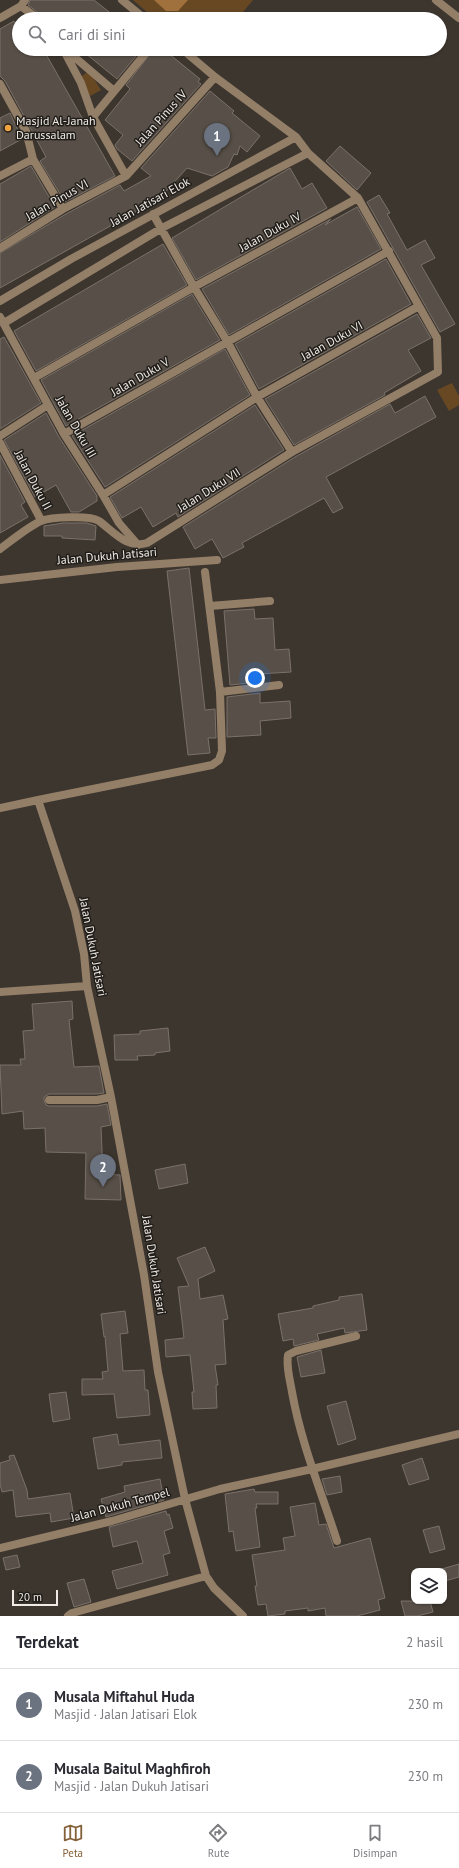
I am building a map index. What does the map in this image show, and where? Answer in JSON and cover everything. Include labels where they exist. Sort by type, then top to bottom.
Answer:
[{"type":"street","points":[[122,0],[137,12]]},
{"type":"street","points":[[436,0],[459,18]]},
{"type":"street","points":[[0,18],[23,3],[31,12]]},
{"type":"street","points":[[68,56],[81,83],[93,117],[126,176]]},
{"type":"street","points":[[72,56],[113,90]]},
{"type":"street","points":[[93,117],[113,90],[143,56]]},
{"type":"street","points":[[190,56],[215,77],[296,137],[308,153],[358,198],[419,306]]},
{"type":"street","name":"Jalan Pinus IV","points":[[126,176],[215,77]]},
{"type":"street","points":[[0,84],[3,96],[26,131],[33,160],[62,209]]},
{"type":"street","name":"Jalan Jatisari Elok","points":[[0,301],[71,259],[296,137]]},
{"type":"street","points":[[2,320],[162,228],[308,153]]},
{"type":"street","points":[[1,173],[33,160]]},
{"type":"street","name":"Jalan Pinus VI","points":[[0,248],[62,209],[126,176]]},
{"type":"street","name":"Jalan Duku IV","points":[[34,378],[194,287],[358,198]]},
{"type":"street","points":[[154,214],[257,397],[292,452]]},
{"type":"street","name":"Jalan Duku V","points":[[64,434],[389,251]]},
{"type":"street","name":"Jalan Duku VII","points":[[138,545],[147,543],[292,452],[438,372],[437,338],[419,306]]},
{"type":"street","name":"Jalan Duku VI","points":[[103,495],[257,397],[419,306]]},
{"type":"street","name":"Jalan Duku III","points":[[2,320],[64,434],[103,495],[118,523],[138,545]]},
{"type":"street","points":[[0,436],[48,405]]},
{"type":"street","name":"Jalan Duku II","points":[[0,443],[41,520],[66,517],[98,520],[121,539],[138,545]]},
{"type":"street","points":[[0,549],[41,520]]},
{"type":"street","name":"Jalan Dukuh Jatisari","points":[[0,580],[117,567],[217,560]]},
{"type":"street","points":[[0,808],[212,765],[219,760],[222,751],[220,692],[205,572]]},
{"type":"street","points":[[210,606],[270,601]]},
{"type":"street","points":[[220,692],[279,685]]},
{"type":"street","name":"Jalan Dukuh Jatisari","points":[[38,800],[76,911],[84,954],[87,986],[111,1098],[144,1275],[158,1372],[185,1499]]},
{"type":"street","points":[[0,992],[87,986]]},
{"type":"street","points":[[49,1100],[97,1100],[111,1098]]},
{"type":"street","points":[[337,1541],[312,1469],[296,1414],[287,1364],[288,1355],[296,1351],[356,1336]]},
{"type":"street","points":[[185,1499],[233,1486],[459,1434]]},
{"type":"street","name":"Jalan Dukuh Tempel","points":[[0,1548],[112,1521],[185,1499],[206,1576],[214,1588],[243,1616]]},
{"type":"street","points":[[68,1616],[72,1613],[206,1576]]},
{"type":"shaded area","points":[[133,0],[253,0],[243,12],[147,12]]},
{"type":"shaded area","points":[[154,0],[188,0],[178,11],[166,11]]},
{"type":"shaded area","points":[[89,71],[101,90],[90,96],[79,78]]},
{"type":"shaded area","points":[[452,383],[459,396],[459,405],[449,411],[437,390]]},
{"type":"building","points":[[30,0],[94,0],[109,12],[37,12],[28,5]]},
{"type":"building","points":[[12,22],[12,56],[47,56],[115,176],[65,202],[40,161],[46,157],[5,81],[0,76],[0,29]]},
{"type":"building","points":[[89,56],[136,56],[117,79]]},
{"type":"building","points":[[149,56],[172,56],[200,79],[198,82],[201,84],[132,161],[117,149],[115,145],[123,135],[105,120],[130,89],[126,85]]},
{"type":"building","points":[[210,91],[234,111],[232,113],[260,136],[247,152],[240,146],[237,155],[234,154],[228,167],[212,176],[187,168],[160,198],[0,288],[0,253],[66,214],[120,185],[124,191],[151,176],[141,168]]},
{"type":"building","name":"Masjid Al-Janah Darussalam","points":[[10,113],[22,139],[0,151],[0,118]]},
{"type":"building","points":[[340,146],[371,173],[357,190],[326,161]]},
{"type":"building","points":[[31,166],[55,207],[0,242],[0,184]]},
{"type":"building","points":[[290,168],[302,189],[312,183],[327,208],[196,280],[172,238]]},
{"type":"building","points":[[379,195],[390,213],[387,214],[407,250],[425,240],[435,258],[421,265],[455,324],[440,332],[367,202]]},
{"type":"building","points":[[357,207],[381,249],[229,335],[202,289],[331,219],[325,225]]},
{"type":"building","points":[[163,244],[187,285],[36,371],[14,331]]},
{"type":"building","points":[[386,259],[411,304],[259,389],[235,344]]},
{"type":"building","points":[[192,294],[220,340],[66,426],[41,380]]},
{"type":"building","points":[[417,314],[431,338],[408,350],[421,371],[384,393],[385,395],[294,445],[265,399]]},
{"type":"building","points":[[4,337],[41,403],[0,429],[0,339]]},
{"type":"building","points":[[225,349],[250,395],[105,487],[72,436]]},
{"type":"building","points":[[425,396],[436,417],[326,477],[343,508],[333,513],[324,498],[242,543],[244,547],[223,558],[212,539],[195,549],[183,527],[295,457],[390,404],[395,413]]},
{"type":"building","points":[[255,405],[284,450],[178,517],[176,513],[153,527],[141,507],[122,518],[110,497]]},
{"type":"building","points":[[46,413],[59,437],[97,496],[97,501],[79,512],[71,512],[56,485],[35,497],[4,440]]},
{"type":"building","points":[[0,455],[25,502],[21,505],[28,517],[0,533]]},
{"type":"building","points":[[63,523],[87,523],[96,526],[95,540],[62,538],[62,536],[44,536],[44,526]]},
{"type":"building","points":[[189,568],[205,710],[215,709],[216,738],[208,738],[210,753],[188,755],[167,571]]},
{"type":"building","points":[[254,609],[255,619],[273,618],[275,650],[289,649],[291,672],[258,674],[259,682],[230,685],[224,611]]},
{"type":"building","points":[[260,693],[260,703],[290,701],[291,718],[260,721],[261,735],[227,737],[227,697]]},
{"type":"building","points":[[72,1001],[73,1019],[69,1020],[74,1067],[99,1066],[104,1093],[49,1094],[44,1097],[44,1100],[46,1105],[49,1106],[97,1106],[107,1104],[111,1125],[101,1127],[103,1174],[120,1175],[121,1200],[85,1199],[86,1153],[46,1152],[45,1128],[24,1129],[23,1111],[2,1114],[0,1065],[21,1065],[20,1059],[25,1059],[23,1031],[34,1030],[32,1004]]},
{"type":"building","points":[[168,1028],[170,1051],[155,1053],[155,1055],[137,1056],[138,1060],[115,1060],[114,1035],[140,1034],[140,1031]]},
{"type":"building","points":[[185,1164],[188,1183],[159,1189],[155,1170]]},
{"type":"building","points":[[205,1247],[215,1271],[198,1279],[200,1299],[223,1295],[228,1319],[223,1320],[226,1364],[215,1365],[218,1385],[216,1385],[217,1408],[193,1409],[192,1392],[194,1392],[190,1355],[166,1357],[165,1340],[184,1338],[178,1287],[189,1286],[177,1258]]},
{"type":"building","points":[[362,1294],[367,1330],[345,1333],[344,1328],[317,1334],[319,1340],[294,1346],[293,1339],[283,1341],[278,1314],[313,1308],[313,1306],[339,1300],[339,1297]]},
{"type":"building","points":[[125,1311],[128,1333],[120,1334],[123,1371],[144,1370],[145,1390],[148,1390],[150,1415],[117,1418],[114,1394],[82,1395],[82,1379],[103,1379],[102,1372],[108,1371],[105,1336],[104,1337],[101,1314]]},
{"type":"building","points":[[321,1350],[325,1373],[301,1377],[297,1357]]},
{"type":"building","points":[[66,1392],[70,1419],[53,1422],[49,1394]]},
{"type":"building","points":[[346,1401],[356,1439],[338,1445],[327,1406]]},
{"type":"building","points":[[117,1434],[119,1445],[160,1440],[162,1458],[122,1462],[122,1465],[98,1469],[93,1438]]},
{"type":"building","points":[[14,1455],[27,1490],[28,1499],[70,1493],[74,1518],[51,1522],[50,1513],[16,1517],[13,1490],[2,1492],[0,1484],[0,1463],[10,1460],[9,1456]]},
{"type":"building","points":[[422,1458],[429,1479],[409,1485],[402,1465]]},
{"type":"building","points":[[340,1476],[342,1492],[327,1495],[322,1479]]},
{"type":"building","points":[[160,1479],[164,1500],[106,1517],[101,1499],[125,1492],[124,1486]]},
{"type":"building","points":[[254,1489],[255,1492],[278,1492],[278,1504],[256,1504],[257,1508],[255,1508],[260,1547],[236,1551],[233,1531],[229,1532],[225,1494]]},
{"type":"building","points":[[315,1503],[319,1525],[326,1524],[334,1548],[370,1538],[385,1598],[378,1600],[380,1610],[357,1616],[326,1616],[325,1608],[308,1611],[308,1608],[285,1611],[285,1614],[268,1616],[266,1604],[258,1605],[255,1586],[257,1586],[252,1555],[285,1550],[283,1538],[295,1536],[290,1507]]},
{"type":"building","points":[[166,1511],[167,1515],[169,1514],[173,1528],[164,1531],[170,1553],[163,1555],[168,1575],[117,1589],[112,1571],[143,1563],[137,1541],[113,1547],[109,1527]]},
{"type":"building","points":[[439,1526],[445,1549],[430,1553],[423,1530]]},
{"type":"building","points":[[17,1555],[20,1567],[6,1570],[3,1558]]},
{"type":"building","points":[[459,1564],[459,1577],[447,1580],[447,1568],[445,1568]]},
{"type":"building","points":[[84,1579],[91,1602],[74,1607],[67,1583]]},
{"type":"building","points":[[401,1601],[411,1601],[411,1604],[431,1604],[433,1612],[417,1616],[405,1616]]},
{"type":"place","name":"Masjid Al-Janah Darussalam","points":[[8,128]]},
{"type":"place","name":"Musala Miftahul Huda","points":[[217,156]]},
{"type":"place","name":"Musala Baitul Maghfiroh","points":[[103,1187]]}]
